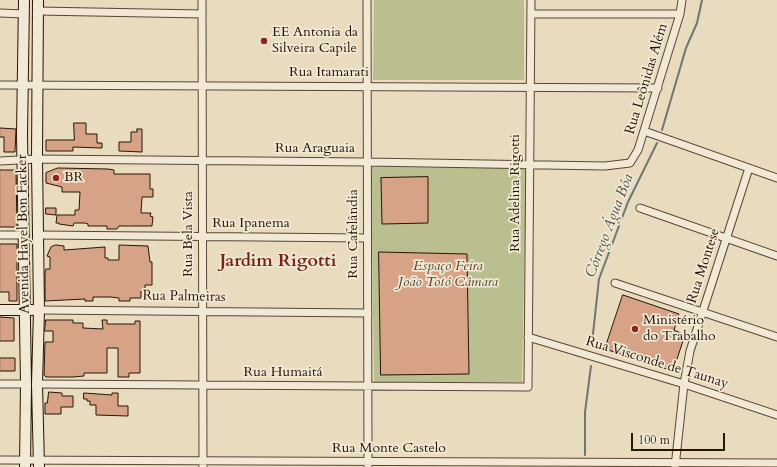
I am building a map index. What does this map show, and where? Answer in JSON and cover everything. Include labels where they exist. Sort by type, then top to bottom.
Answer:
[{"type":"main road","name":"Avenida Hayel Bon Facker","points":[[24,0],[22,161],[26,310],[25,463]]},
{"type":"main road","name":"Avenida Hayel Bon Facker","points":[[38,0],[37,159],[39,310],[37,384],[39,463]]},
{"type":"main road","name":"Rua Palmeiras","points":[[0,310],[39,310]]},
{"type":"street","name":"Rua Bela Vista","points":[[202,0],[203,463]]},
{"type":"street","name":"Rua Cafelândia","points":[[367,0],[368,464]]},
{"type":"street","name":"Rua Adelina Rigotti","points":[[528,387],[531,0]]},
{"type":"street","name":"Rua Leônidas Além","points":[[630,163],[638,150],[658,88],[680,14],[682,0]]},
{"type":"street","points":[[38,11],[202,14]]},
{"type":"street","points":[[0,13],[24,14]]},
{"type":"street","points":[[531,14],[680,14]]},
{"type":"street","name":"Rua Itamarati","points":[[0,85],[37,83],[202,86],[658,88]]},
{"type":"street","points":[[644,131],[777,178]]},
{"type":"street","name":"Rua Araguaia","points":[[0,161],[37,159],[605,166],[630,163]]},
{"type":"street","name":"Rua Montese","points":[[675,464],[684,384],[690,351],[749,168]]},
{"type":"street","points":[[640,208],[777,256]]},
{"type":"street","points":[[0,235],[25,235]]},
{"type":"street","name":"Rua Ipanema","points":[[38,235],[367,238]]},
{"type":"street","points":[[615,283],[777,337]]},
{"type":"street","name":"Rua Palmeiras","points":[[39,310],[368,313]]},
{"type":"street","name":"Rua Visconde de Taunay","points":[[528,337],[684,384],[777,415]]},
{"type":"street","points":[[0,384],[26,384]]},
{"type":"street","name":"Rua Humaitá","points":[[37,384],[528,387]]},
{"type":"street","name":"Rua Monte Castelo","points":[[0,460],[25,463],[575,465],[777,463]]},
{"type":"green space","points":[[374,0],[524,0],[524,80],[373,80]]},
{"type":"green space","name":"Espaço Feira João Totó Câmara","points":[[371,167],[526,168],[522,382],[374,382]]},
{"type":"building","points":[[74,123],[86,123],[86,134],[97,134],[97,143],[102,143],[102,148],[73,147],[73,151],[46,151],[46,140],[74,140]]},
{"type":"building","points":[[0,128],[16,129],[15,152],[4,152],[4,137],[0,137]]},
{"type":"building","points":[[137,129],[142,129],[142,152],[119,151],[119,142],[131,142],[131,132],[137,132]]},
{"type":"building","points":[[58,168],[108,169],[114,170],[114,174],[150,174],[150,189],[153,189],[153,197],[142,197],[141,213],[151,213],[150,216],[153,217],[152,226],[119,226],[117,229],[107,229],[107,226],[88,226],[88,224],[85,223],[74,223],[73,226],[56,223],[57,215],[75,215],[75,210],[79,210],[80,192],[62,192],[62,187],[46,183],[46,173]]},
{"type":"building","points":[[0,170],[16,170],[17,227],[0,227]]},
{"type":"building","points":[[428,177],[428,223],[382,224],[381,178]]},
{"type":"building","points":[[46,208],[56,208],[56,215],[46,214]]},
{"type":"building","points":[[0,244],[17,244],[17,301],[9,301],[9,292],[0,292]]},
{"type":"building","points":[[56,245],[64,246],[64,250],[105,247],[105,258],[108,258],[108,260],[119,260],[119,245],[148,246],[150,262],[152,262],[152,285],[145,285],[145,290],[141,291],[141,298],[130,298],[130,301],[119,301],[119,298],[110,297],[93,297],[93,301],[85,301],[85,299],[45,301],[45,272],[46,269],[50,269],[50,257],[47,256],[51,247]]},
{"type":"building","points":[[379,252],[467,254],[469,374],[381,375]]},
{"type":"building","name":"Ministério do Trabalho","points":[[623,295],[679,314],[674,330],[685,335],[673,371],[605,349]]},
{"type":"building","points":[[0,317],[14,318],[14,341],[0,341]]},
{"type":"building","points":[[46,320],[73,320],[73,323],[83,323],[83,328],[103,329],[102,320],[107,320],[107,324],[135,324],[135,321],[140,321],[140,373],[129,373],[129,377],[118,377],[118,348],[107,348],[107,373],[84,373],[84,376],[73,377],[46,377],[44,375],[45,342],[53,342],[53,331],[45,331]]},
{"type":"building","points":[[0,358],[15,358],[15,371],[0,371]]},
{"type":"building","points":[[49,392],[62,393],[62,396],[73,396],[73,407],[61,407],[61,414],[45,414],[45,403],[47,403]]},
{"type":"building","points":[[84,393],[112,395],[112,393],[118,393],[118,406],[128,406],[128,416],[96,415],[96,405],[90,405],[90,401],[84,399]]},
{"type":"waterway","points":[[662,130],[686,48],[697,23],[702,0]]},
{"type":"waterway","name":"Córrego Água Bôa","points":[[592,343],[599,279],[628,202],[657,143]]},
{"type":"waterway","name":"Córrego Água Bôa","points":[[585,455],[585,412],[591,366]]},
{"type":"place","name":"EE Antonia da Silveira Capile","points":[[264,41]]},
{"type":"place","name":"BR","points":[[56,178]]},
{"type":"place","name":"Ministério do Trabalho","points":[[635,329]]},
{"type":"district","name":"Jardim Rigotti","points":[[278,262]]}]
